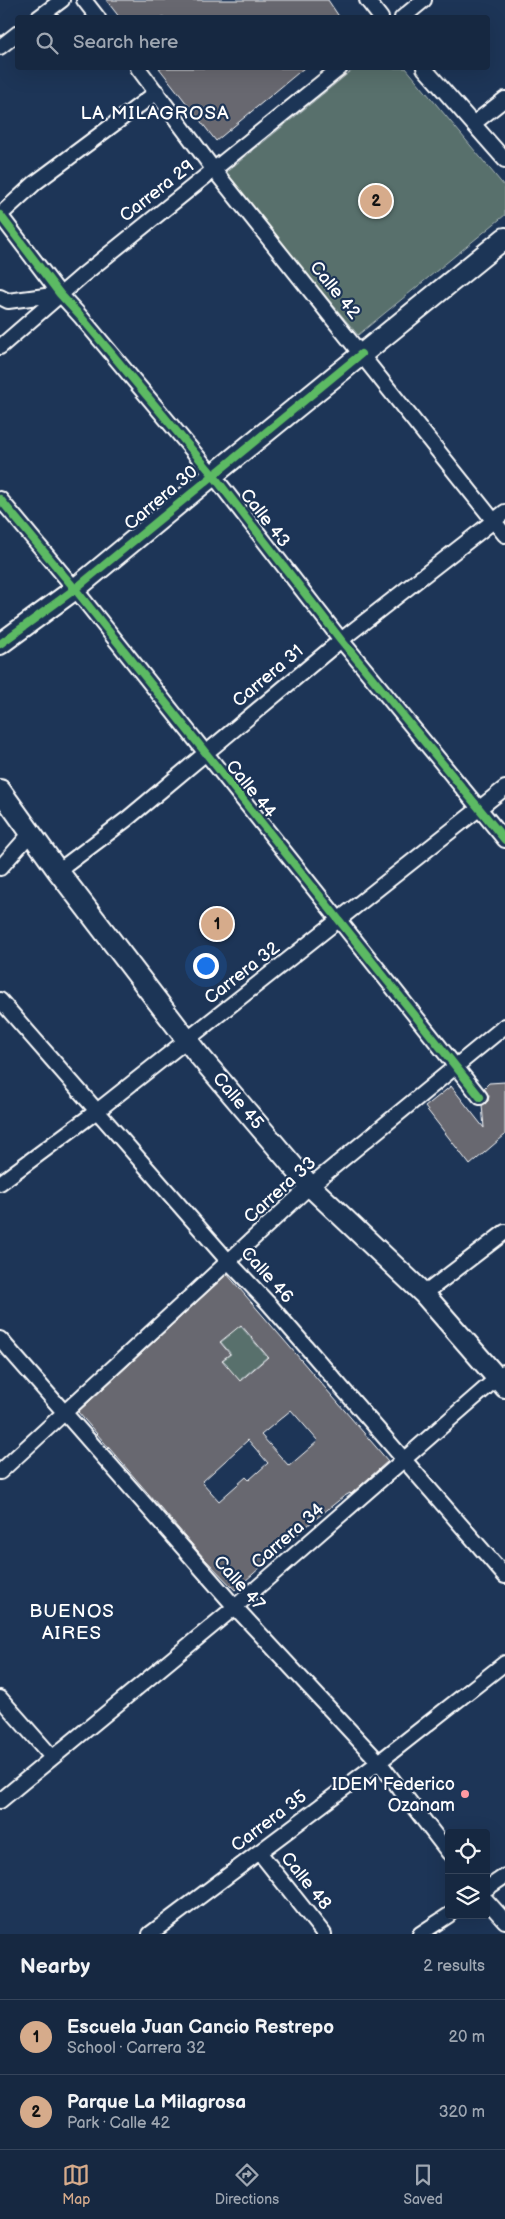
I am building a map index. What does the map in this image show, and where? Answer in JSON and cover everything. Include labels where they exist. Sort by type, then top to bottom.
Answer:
[{"type":"main road","name":"Carrera 30","points":[[0,644],[75,589],[212,475],[505,238]]},
{"type":"main road","name":"Calle 45","points":[[0,790],[58,872],[187,1040],[310,1186],[424,1294],[503,1379]]},
{"type":"street","points":[[42,15],[62,0]]},
{"type":"street","points":[[84,0],[96,15]]},
{"type":"street","points":[[367,0],[380,15]]},
{"type":"street","points":[[406,15],[424,0]]},
{"type":"street","points":[[0,46],[15,34]]},
{"type":"street","name":"Calle 42","points":[[140,70],[158,92],[214,170],[362,354],[499,516],[505,535]]},
{"type":"street","name":"Carrera 29","points":[[0,347],[60,294],[338,70]]},
{"type":"street","points":[[426,70],[505,160]]},
{"type":"street","points":[[0,215],[35,183],[158,92]]},
{"type":"street","points":[[472,124],[505,99]]},
{"type":"street","name":"Calle 43","points":[[0,215],[60,294],[212,475],[341,640],[505,840]]},
{"type":"street","points":[[0,297],[8,301],[60,294]]},
{"type":"street","name":"Calle 44","points":[[0,499],[75,589],[204,754],[480,1097]]},
{"type":"street","name":"Carrera 31","points":[[58,872],[127,819],[341,640],[499,516]]},
{"type":"street","name":"Carrera 32","points":[[0,1183],[97,1111],[505,788]]},
{"type":"street","points":[[0,868],[30,834]]},
{"type":"street","name":"Calle 46","points":[[0,1000],[229,1262],[275,1311],[505,1576]]},
{"type":"street","name":"Carrera 33","points":[[0,1472],[310,1186],[505,1026]]},
{"type":"street","points":[[424,1294],[505,1232]]},
{"type":"street","name":"Calle 47","points":[[0,1339],[235,1608],[379,1762],[445,1848]]},
{"type":"street","name":"Carrera 34","points":[[0,1801],[235,1608],[403,1460],[503,1379]]},
{"type":"street","name":"Carrera 35","points":[[150,1934],[379,1762],[505,1663]]},
{"type":"street","points":[[0,1698],[52,1757]]},
{"type":"street","name":"Calle 48","points":[[259,1852],[324,1934]]},
{"type":"street","points":[[490,1886],[505,1876]]},
{"type":"street","points":[[490,1904],[505,1921]]},
{"type":"street","points":[[420,1934],[445,1918]]},
{"type":"green space","points":[[353,70],[408,70],[505,187],[505,215],[358,335],[224,174]]},
{"type":"green space","points":[[209,1289],[267,1357],[241,1379],[247,1388],[214,1377],[228,1365],[223,1360],[231,1354],[221,1342],[230,1335],[199,1298]]},
{"type":"building","points":[[106,0],[328,0],[338,15],[118,15]]},
{"type":"building","points":[[161,70],[302,70],[216,141]]},
{"type":"building","points":[[505,1082],[505,1135],[470,1165],[425,1107],[451,1086],[484,1128],[482,1105],[488,1101],[489,1096],[484,1088],[489,1083]]},
{"type":"building","points":[[227,1274],[388,1461],[351,1494],[343,1497],[307,1526],[235,1590],[203,1557],[78,1412]],"holes":[[[241,1325],[268,1357],[240,1381],[222,1360],[230,1354],[220,1342]],[[291,1410],[318,1441],[289,1466],[261,1435]],[[248,1440],[268,1463],[249,1480],[246,1477],[219,1501],[202,1482]]]},
{"type":"cycle path","points":[[0,215],[60,294],[213,475],[341,640],[505,840]]},
{"type":"cycle path","points":[[0,644],[75,589],[361,354]]},
{"type":"cycle path","points":[[0,499],[75,589],[480,1097]]},
{"type":"place","name":"Parque La Milagrosa","points":[[376,201]]},
{"type":"place","name":"Escuela Juan Cancio Restrepo","points":[[217,924]]},
{"type":"place","name":"IDEM Federico Ozanam","points":[[465,1794]]},
{"type":"district","name":"LA MILAGROSA","points":[[155,113]]},
{"type":"district","name":"BUENOS AIRES","points":[[72,1622]]}]
